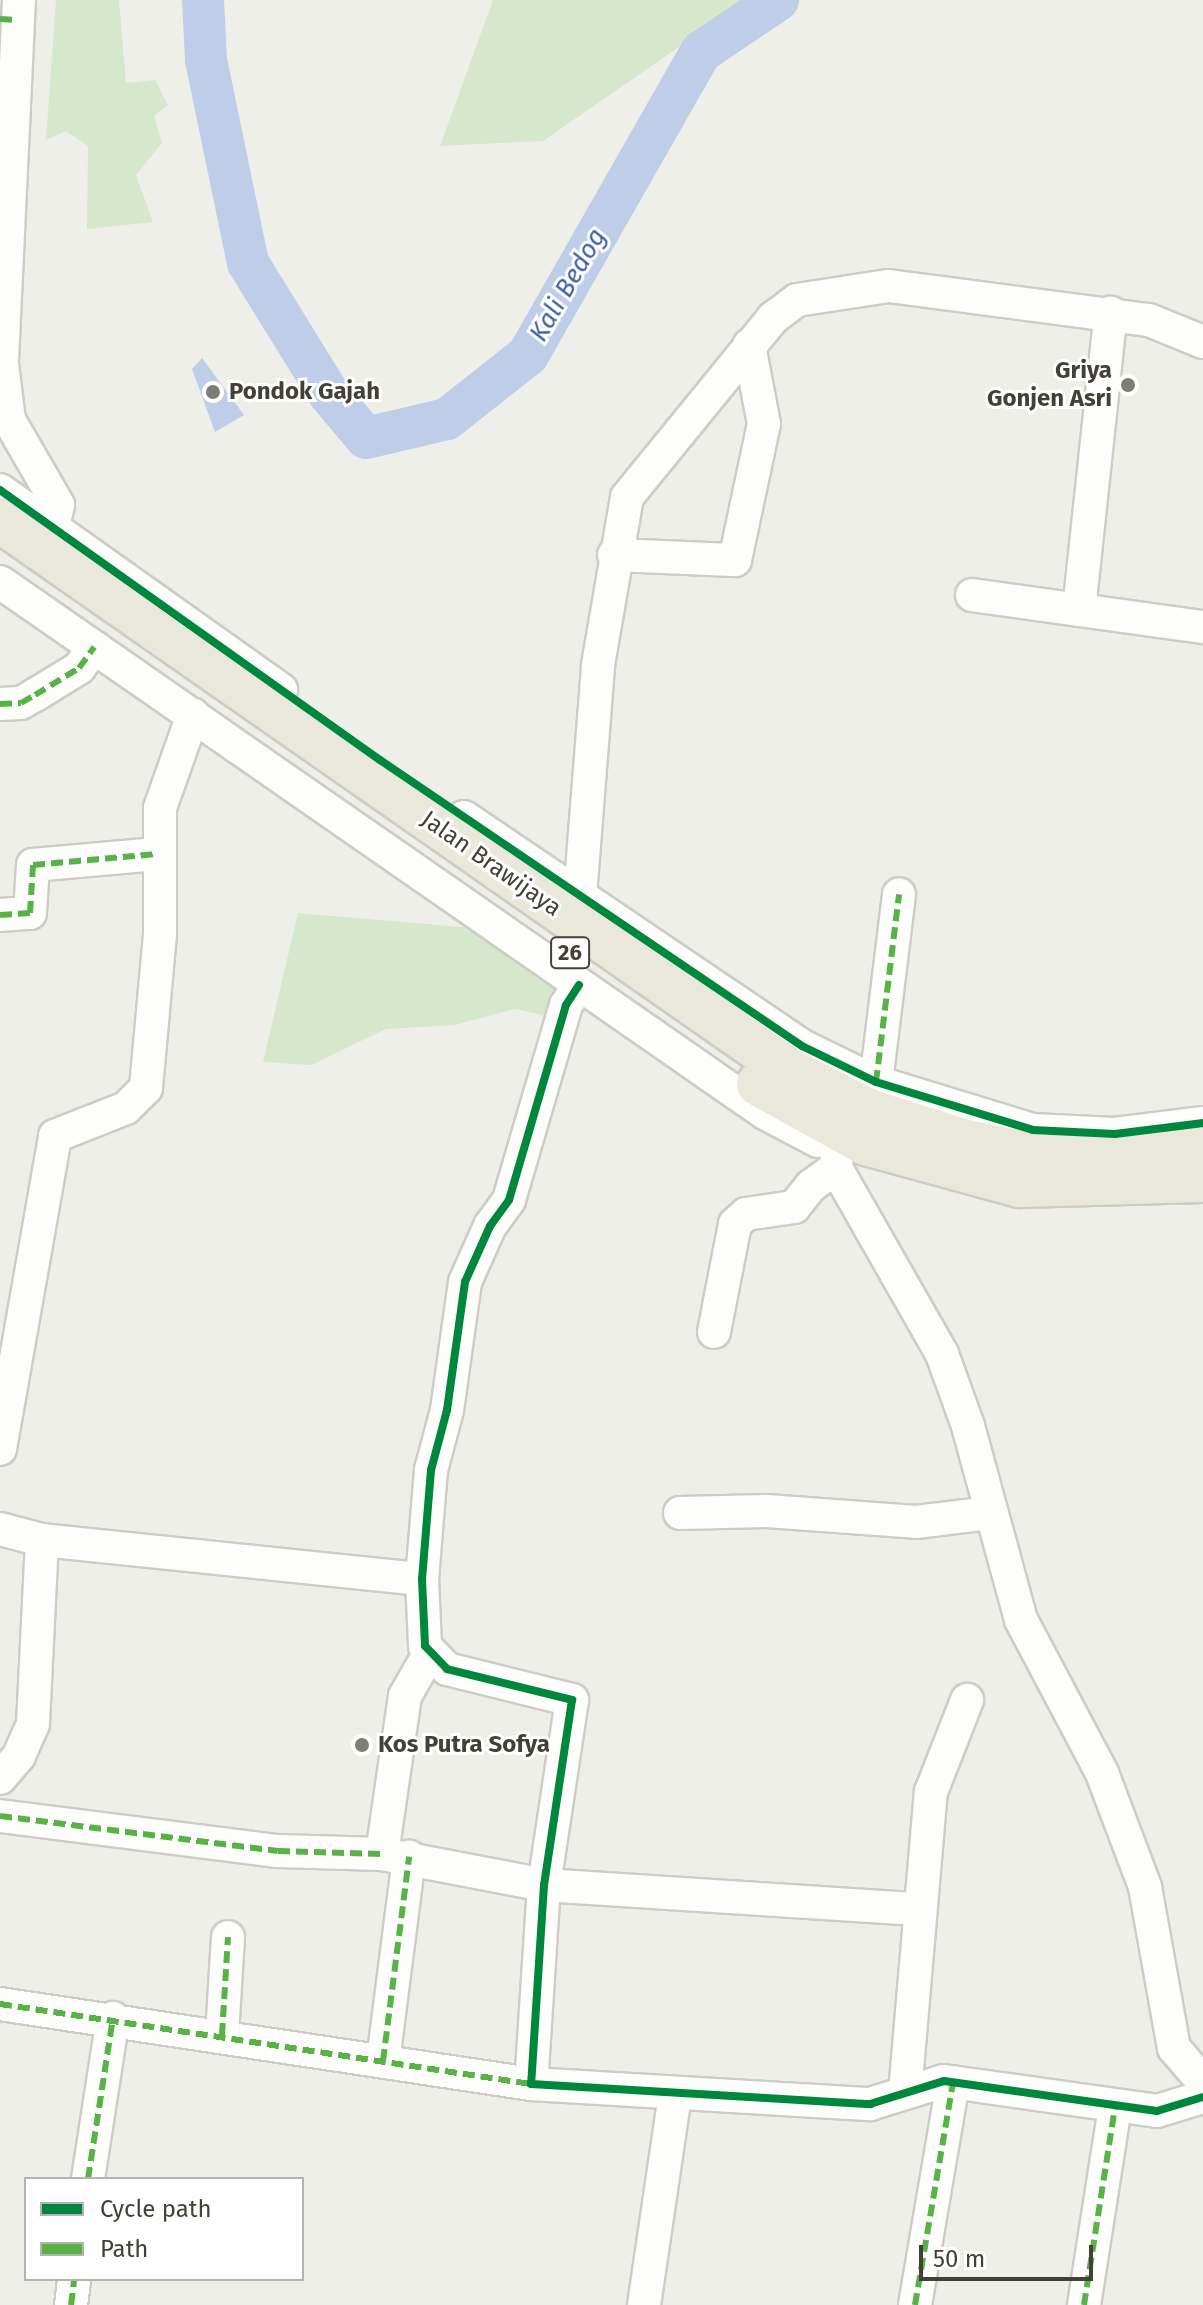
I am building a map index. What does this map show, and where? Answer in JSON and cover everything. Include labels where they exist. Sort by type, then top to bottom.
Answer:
[{"type":"highway","name":"Jalan Brawijaya","points":[[0,520],[790,1071],[871,1112],[966,1142],[1029,1154],[1097,1157],[1203,1147]]},
{"type":"highway","name":"Jalan Brawijaya","points":[[0,555],[775,1096],[818,1120],[937,1166],[1020,1185],[1203,1180]]},
{"type":"street","points":[[12,13],[2,364],[9,420],[58,505],[53,527]]},
{"type":"street","points":[[580,896],[598,665],[614,555],[627,497],[749,345],[797,300],[889,286],[1111,313],[1149,320],[1203,342]]},
{"type":"street","points":[[1079,610],[1111,313]]},
{"type":"street","points":[[614,555],[735,560],[764,424],[749,345]]},
{"type":"street","points":[[0,490],[580,896],[802,1046],[876,1082],[1033,1130],[1115,1134],[1203,1123]]},
{"type":"street","points":[[0,582],[579,985],[837,1160],[1033,1203],[1203,1196]]},
{"type":"street","points":[[972,595],[1203,627]]},
{"type":"street","points":[[0,704],[21,703],[35,695],[79,668],[94,647]]},
{"type":"street","points":[[0,1449],[55,1136],[126,1108],[146,1088],[160,934],[157,854],[164,788],[193,715]]},
{"type":"street","points":[[0,915],[30,913],[33,865],[157,854]]},
{"type":"street","points":[[876,1082],[899,894]]},
{"type":"street","points":[[383,2061],[405,1696],[429,1654],[422,1579],[431,1470],[447,1410],[465,1282],[490,1226],[509,1200],[566,1005],[579,985]]},
{"type":"street","points":[[714,1332],[735,1224],[746,1214],[794,1207],[837,1160]]},
{"type":"street","points":[[837,1160],[942,1354],[968,1426],[1021,1620],[1102,1773],[1145,1887],[1174,2048],[1184,2066],[1203,2082]]},
{"type":"street","points":[[680,1513],[767,1511],[916,1522],[990,1513]]},
{"type":"street","points":[[0,1529],[42,1540],[422,1579]]},
{"type":"street","points":[[0,1778],[19,1756],[33,1724],[42,1540]]},
{"type":"street","points":[[429,1654],[447,1669],[572,1700],[544,1885],[531,2084]]},
{"type":"street","points":[[905,2093],[931,1792],[967,1700]]},
{"type":"street","points":[[0,1816],[278,1851],[395,1855],[544,1885],[920,1909]]},
{"type":"street","points":[[222,2035],[228,1937]]},
{"type":"street","points":[[0,2004],[113,2018],[531,2084],[675,2095],[870,2104],[953,2082],[1157,2111],[1203,2097]]},
{"type":"street","points":[[88,2177],[113,2018]]},
{"type":"street","points":[[915,2305],[953,2082]]},
{"type":"street","points":[[644,2305],[675,2095]]},
{"type":"street","points":[[1084,2305],[1115,2106]]},
{"type":"street","points":[[71,2305],[74,2281]]},
{"type":"green space","points":[[56,0],[119,0],[126,83],[155,80],[168,105],[154,116],[162,143],[136,175],[153,222],[87,229],[88,146],[66,131],[46,140]]},
{"type":"green space","points":[[493,0],[747,0],[543,141],[440,146]]},
{"type":"green space","points":[[298,913],[484,929],[563,988],[557,1018],[515,1009],[454,1025],[386,1029],[311,1065],[263,1062]]},
{"type":"water","name":"Pondok Gajah","points":[[202,358],[244,415],[215,432],[192,369]]},
{"type":"waterway","name":"Kali Bedog","points":[[203,0],[206,60],[248,263],[329,394],[366,438],[447,419],[528,355],[701,52],[778,0]]},
{"type":"marked path","points":[[0,19],[17,20]]},
{"type":"marked path","points":[[0,704],[21,703],[35,695],[79,668],[94,647]]},
{"type":"marked path","points":[[0,915],[30,913],[33,865],[157,854]]},
{"type":"marked path","points":[[876,1082],[899,894]]},
{"type":"marked path","points":[[0,1816],[278,1851],[382,1854]]},
{"type":"marked path","points":[[383,2061],[409,1857]]},
{"type":"marked path","points":[[222,2035],[228,1937]]},
{"type":"marked path","points":[[0,2004],[531,2084]]},
{"type":"marked path","points":[[88,2177],[113,2018]]},
{"type":"marked path","points":[[915,2305],[953,2082]]},
{"type":"marked path","points":[[1084,2305],[1115,2106]]},
{"type":"marked path","points":[[71,2305],[74,2281]]},
{"type":"cycle path","points":[[0,490],[380,760],[802,1046],[876,1082],[1033,1130],[1115,1134],[1203,1123]]},
{"type":"cycle path","points":[[579,985],[566,1005],[509,1200],[490,1226],[465,1282],[447,1410],[431,1470],[422,1579],[425,1646],[447,1669],[572,1700],[544,1885],[531,2084],[870,2104],[944,2081],[1157,2111],[1203,2097]]},
{"type":"place","name":"Griya Gonjen Asri","points":[[1128,385]]},
{"type":"place","name":"Pondok Gajah","points":[[213,392]]},
{"type":"place","name":"Kos Putra Sofya","points":[[362,1745]]}]
